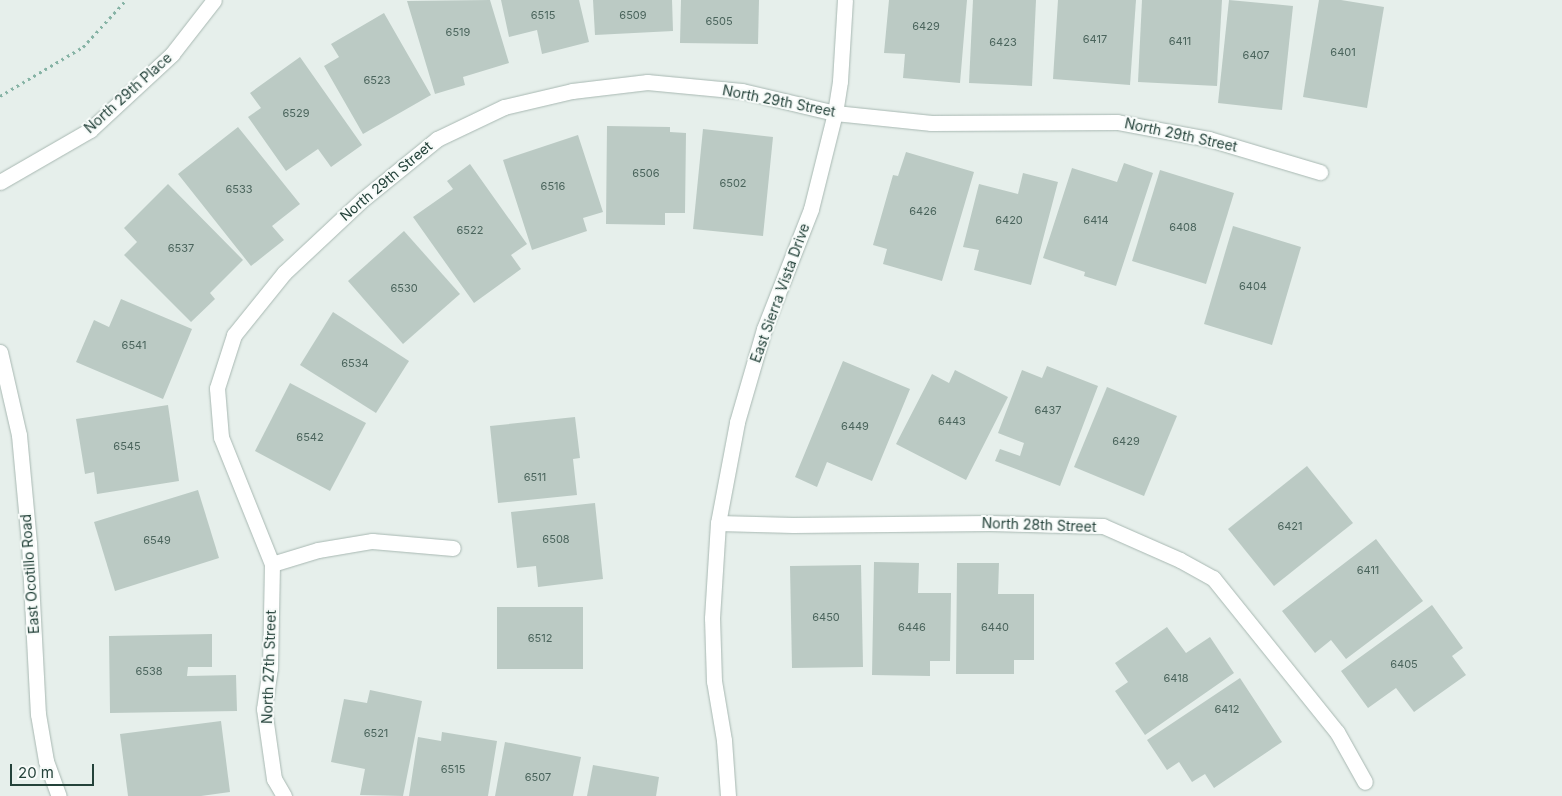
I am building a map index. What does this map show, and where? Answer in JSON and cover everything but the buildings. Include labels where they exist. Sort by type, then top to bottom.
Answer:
[{"type":"street","name":"North 29th Place","points":[[0,182],[90,130],[172,54],[214,0]]},
{"type":"street","name":"East Sierra Vista Drive","points":[[728,796],[724,740],[714,681],[712,627],[718,523],[740,413],[764,329],[811,209],[835,113],[840,81],[845,0]]},
{"type":"street","name":"North 29th Street","points":[[272,564],[221,437],[217,388],[234,335],[284,274],[362,200],[437,139],[504,107],[572,91],[647,82],[742,91],[835,113],[931,123],[1117,122],[1209,139],[1320,172]]},
{"type":"street","name":"East Ocotillo Road","points":[[0,352],[19,436],[29,542],[38,714],[46,761],[59,796]]},
{"type":"street","name":"North 28th Street","points":[[718,523],[793,525],[990,523],[1103,526],[1180,560],[1213,578],[1337,732],[1365,782]]},
{"type":"street","points":[[272,564],[318,550],[372,541],[453,548]]},
{"type":"street","name":"North 27th Street","points":[[272,564],[270,668],[264,709],[274,778],[284,796]]},
{"type":"path","points":[[0,96],[83,47],[126,0]]}]
